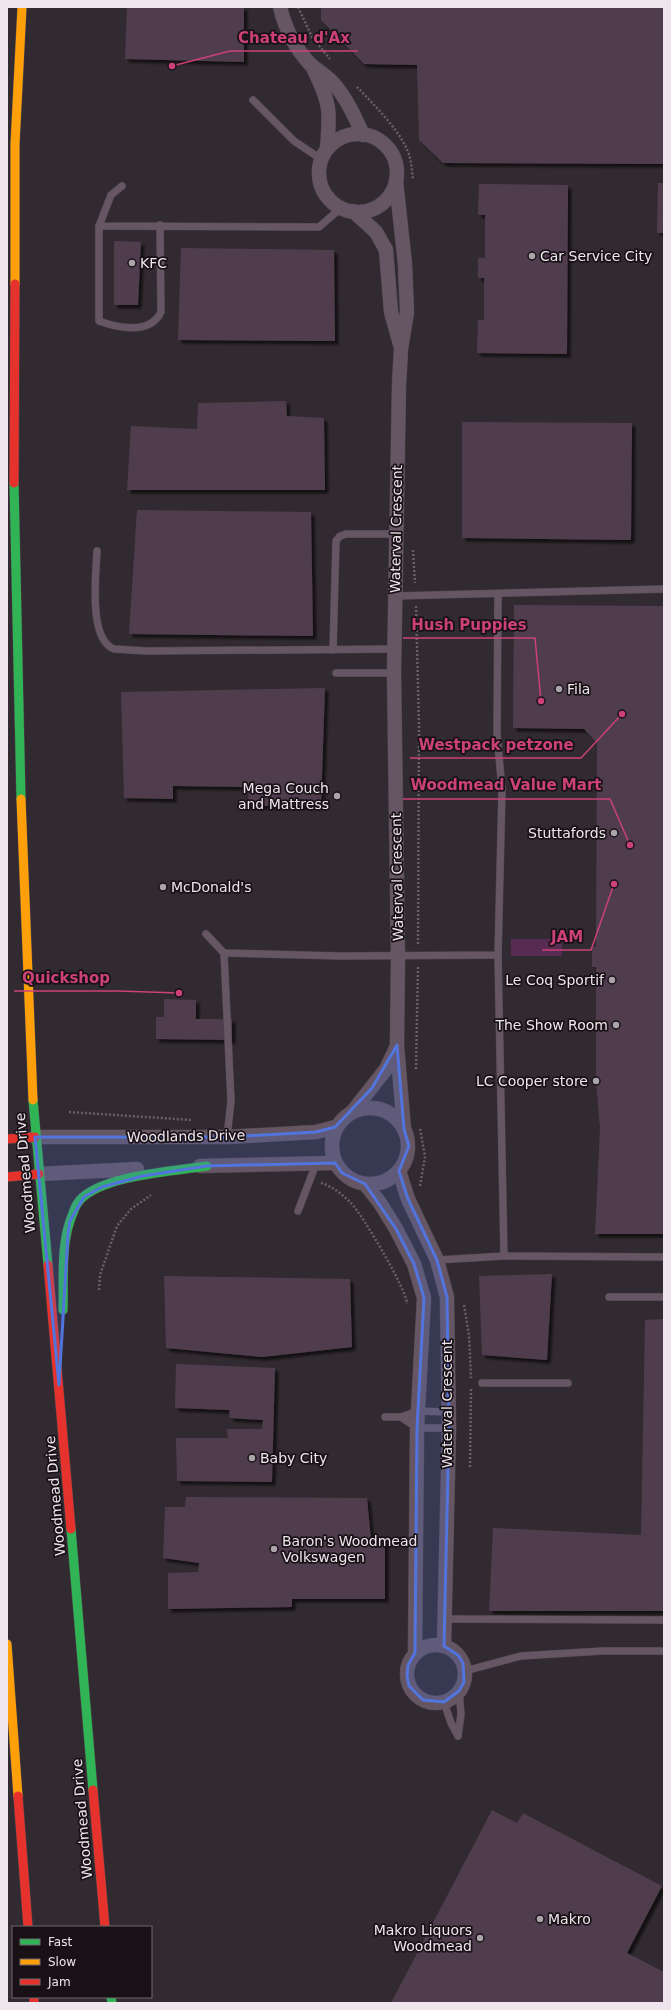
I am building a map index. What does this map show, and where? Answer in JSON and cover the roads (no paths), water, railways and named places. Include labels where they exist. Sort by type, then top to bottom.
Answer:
[{"type":"main road","name":"Woodmead Drive","points":[[22,7],[11,144],[14,514],[22,841],[35,1137],[59,1385],[105,1926]]},
{"type":"main road","points":[[7,1139],[35,1137]]},
{"type":"main road","points":[[59,1385],[68,1234],[70,1221],[78,1204],[84,1197],[102,1187],[143,1176],[207,1166]]},
{"type":"main road","points":[[7,1177],[39,1174]]},
{"type":"main road","points":[[7,1644],[28,1926]]},
{"type":"street","points":[[280,7],[288,33],[299,50],[311,64],[333,83],[342,95],[363,135]]},
{"type":"street","points":[[311,64],[326,93],[330,108],[324,154],[319,170],[320,182],[324,192],[331,201],[347,209],[364,211],[375,207],[388,196],[396,181],[394,158],[388,148],[379,140],[363,135],[346,136],[336,141],[324,154]]},
{"type":"street","name":"Waterval Crescent","points":[[396,181],[405,264],[407,312],[401,349],[394,649],[398,956],[397,1045],[404,1129]]},
{"type":"street","name":"Waterval Crescent","points":[[347,209],[376,232],[386,250],[391,312],[401,349]]},
{"type":"street","name":"Waterval Crescent","points":[[353,1110],[386,1069],[397,1045]]},
{"type":"street","points":[[365,1107],[378,1108],[391,1113],[400,1122],[404,1129],[409,1146],[406,1159],[399,1171],[377,1184],[365,1184],[353,1180],[342,1173],[335,1163],[331,1152],[335,1127],[353,1110],[365,1107]]},
{"type":"street","name":"Woodlands Drive","points":[[35,1137],[227,1137],[316,1132],[335,1127]]},
{"type":"street","points":[[39,1174],[207,1166],[335,1163]]},
{"type":"street","name":"Waterval Crescent","points":[[399,1171],[408,1199],[437,1260],[443,1276],[447,1297],[449,1428],[444,1646]]},
{"type":"street","name":"Waterval Crescent","points":[[365,1184],[380,1203],[396,1229],[414,1264],[424,1298],[417,1428],[415,1653]]},
{"type":"street","points":[[434,1645],[444,1646],[458,1655],[465,1671],[464,1682],[459,1692],[444,1702],[433,1703],[415,1695],[409,1686],[406,1676],[408,1665],[415,1653],[424,1647],[434,1645]]},
{"type":"lane","points":[[254,100],[294,141],[324,154]]},
{"type":"lane","points":[[122,186],[111,195],[99,226],[99,321],[112,326],[126,328],[149,325],[158,318],[161,312],[160,226]]},
{"type":"lane","points":[[99,226],[319,227],[347,209]]},
{"type":"lane","points":[[333,650],[336,540],[340,536],[346,534],[397,534]]},
{"type":"lane","points":[[97,551],[95,615],[103,639],[109,647],[114,649],[147,651],[394,649]]},
{"type":"lane","points":[[395,596],[498,595],[664,589]]},
{"type":"lane","points":[[498,595],[497,734],[502,790],[498,955],[504,1256]]},
{"type":"lane","points":[[336,673],[394,674]]},
{"type":"lane","points":[[206,934],[224,953],[231,1101],[227,1137]]},
{"type":"lane","points":[[224,953],[398,956],[498,955]]},
{"type":"lane","points":[[298,1211],[316,1164]]},
{"type":"lane","points":[[437,1260],[504,1256],[664,1257]]},
{"type":"lane","points":[[609,1297],[664,1297]]},
{"type":"lane","points":[[482,1384],[568,1383]]},
{"type":"lane","points":[[385,1417],[401,1417],[418,1411],[448,1412]]},
{"type":"lane","points":[[401,1417],[417,1428],[449,1428]]},
{"type":"lane","points":[[444,1618],[664,1620]]},
{"type":"lane","points":[[465,1671],[520,1656],[602,1651],[664,1651]]},
{"type":"lane","points":[[444,1702],[451,1723],[458,1736],[461,1714],[459,1692]]},
{"type":"place","name":"Chateau d'Ax","points":[[172,66]]},
{"type":"place","name":"Car Service City","points":[[532,256]]},
{"type":"place","name":"KFC","points":[[132,263]]},
{"type":"place","name":"Fila","points":[[559,689]]},
{"type":"place","name":"Hush Puppies","points":[[541,701]]},
{"type":"place","name":"Westpack petzone","points":[[622,714]]},
{"type":"place","name":"Mega Couch and Mattress","points":[[337,796]]},
{"type":"place","name":"Stuttafords","points":[[614,833]]},
{"type":"place","name":"Woodmead Value Mart","points":[[630,845]]},
{"type":"place","name":"JAM","points":[[614,884]]},
{"type":"place","name":"McDonald's","points":[[163,887]]},
{"type":"place","name":"Le Coq Sportif","points":[[612,980]]},
{"type":"place","name":"Quickshop","points":[[179,993]]},
{"type":"place","name":"The Show Room","points":[[616,1025]]},
{"type":"place","name":"LC Cooper store","points":[[596,1081]]},
{"type":"place","name":"Baby City","points":[[252,1458]]},
{"type":"place","name":"Baron's Woodmead Volkswagen","points":[[274,1549]]},
{"type":"place","name":"Makro","points":[[540,1919]]},
{"type":"place","name":"Makro Liquors Woodmead","points":[[480,1938]]}]
